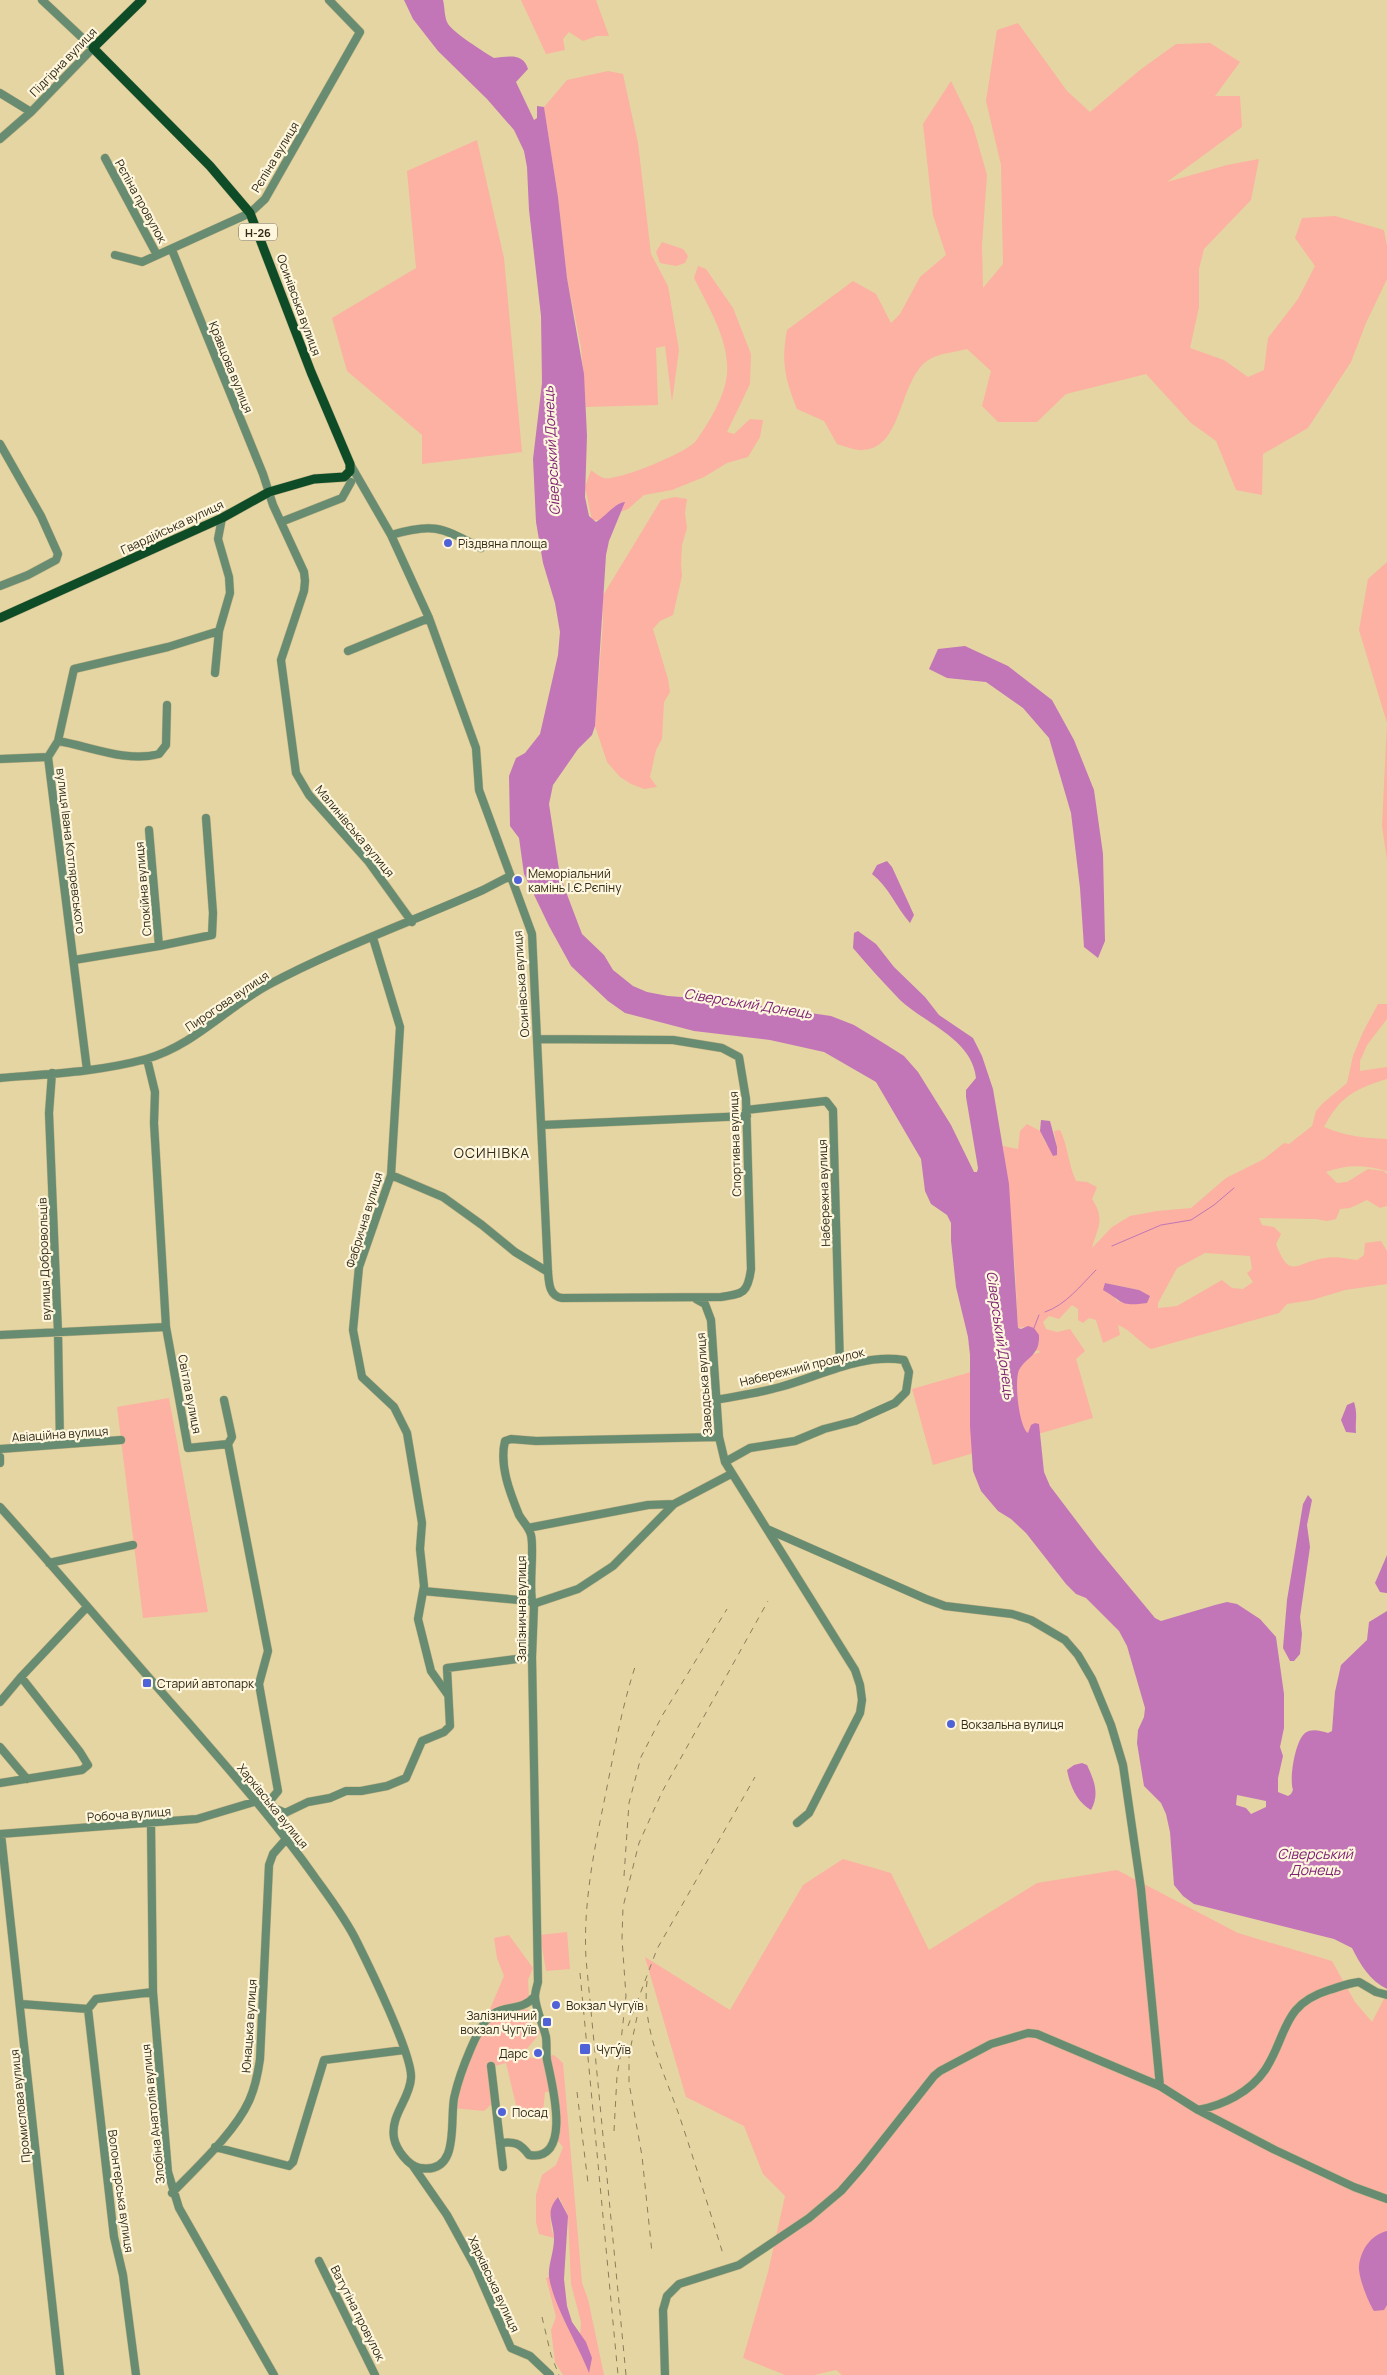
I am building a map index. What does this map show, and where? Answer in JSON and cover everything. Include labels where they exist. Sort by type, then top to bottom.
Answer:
[{"type":"main road","name":"Підгірна вулиця","points":[[93,48],[142,0]]},
{"type":"main road","name":"Осинівська вулиця","points":[[93,48],[215,172],[250,213],[311,372],[350,464]]},
{"type":"main road","points":[[340,478],[348,475],[350,464]]},
{"type":"main road","name":"Гвардійська вулиця","points":[[0,618],[222,518],[269,492],[307,480],[340,478]]},
{"type":"street","name":"Осинівська вулиця","points":[[42,0],[93,48]]},
{"type":"street","name":"Рєпіна вулиця","points":[[115,255],[126,257],[139,263],[172,250],[250,213],[265,199],[360,32],[329,0]]},
{"type":"street","name":"Підгірна вулиця","points":[[0,139],[31,112],[93,48]]},
{"type":"street","points":[[0,93],[31,112]]},
{"type":"street","name":"Рєпіна провулок","points":[[105,158],[157,255]]},
{"type":"street","name":"Кравцова вулиця","points":[[172,250],[269,492]]},
{"type":"street","points":[[0,444],[52,537],[58,554],[56,560],[28,575],[0,586]]},
{"type":"street","name":"Осинівська вулиця","points":[[350,464],[391,535],[429,618],[476,748],[479,790],[510,876],[526,913],[532,934],[548,1272],[549,1284],[554,1294],[562,1298]]},
{"type":"street","points":[[340,478],[351,482],[369,494]]},
{"type":"street","points":[[281,522],[342,498],[351,482]]},
{"type":"street","name":"Малинівська вулиця","points":[[269,492],[304,572],[306,581],[281,660],[296,773],[309,795],[368,861],[412,922]]},
{"type":"street","points":[[215,673],[219,632],[230,593],[229,577],[218,538],[222,518]]},
{"type":"street","points":[[391,535],[414,528],[437,527],[481,548]]},
{"type":"street","points":[[348,651],[429,618]]},
{"type":"street","name":"вулиця Івана Котляревського","points":[[87,1070],[48,757],[58,741],[76,668],[168,647],[219,632]]},
{"type":"street","points":[[58,741],[108,752],[141,756],[159,754],[166,745],[167,705]]},
{"type":"street","points":[[0,759],[48,757]]},
{"type":"street","points":[[74,960],[205,938],[212,934],[214,930],[206,818]]},
{"type":"street","name":"Спокійна вулиця","points":[[149,830],[159,946]]},
{"type":"street","name":"Пирогова вулиця","points":[[0,1078],[87,1070],[147,1059],[177,1047],[266,986],[301,968],[412,922],[510,876]]},
{"type":"street","name":"Фабрична вулиця","points":[[373,938],[400,1027],[390,1175],[359,1267],[353,1330],[362,1377],[394,1407],[407,1434],[422,1523],[420,1549],[423,1591],[418,1618],[431,1671],[448,1695]]},
{"type":"street","name":"Спортивна вулиця","points":[[538,1039],[673,1040],[722,1048],[739,1058],[746,1113],[750,1279],[743,1292],[720,1298],[562,1298]]},
{"type":"street","name":"Світла вулиця","points":[[147,1059],[155,1092],[154,1123],[166,1327],[188,1448],[228,1444]]},
{"type":"street","name":"вулиця Добровольців","points":[[52,1073],[49,1113],[58,1332],[60,1444]]},
{"type":"street","name":"Набережна вулиця","points":[[542,1125],[746,1113],[826,1101],[833,1110],[840,1367]]},
{"type":"street","points":[[390,1175],[443,1197],[515,1252],[548,1272]]},
{"type":"street","points":[[694,1298],[705,1304],[709,1311],[720,1298]]},
{"type":"street","name":"Заводська вулиця","points":[[709,1311],[719,1437],[725,1462],[731,1474]]},
{"type":"street","points":[[0,1335],[166,1327]]},
{"type":"street","name":"Набережний провулок","points":[[716,1400],[780,1387],[840,1367],[894,1359],[904,1360],[909,1372],[906,1392],[895,1403],[856,1421],[824,1429],[795,1442],[750,1448],[725,1462]]},
{"type":"street","points":[[224,1400],[232,1437],[228,1444],[268,1651],[258,1684],[278,1792],[263,1809]]},
{"type":"street","name":"Залізнична вулиця","points":[[535,1996],[538,1982],[531,1536],[520,1516],[504,1469],[503,1448],[506,1440],[719,1437]]},
{"type":"street","name":"Авіаційна вулиця","points":[[0,1450],[121,1440]]},
{"type":"street","points":[[0,1457],[0,1462]]},
{"type":"street","points":[[423,1591],[536,1604],[578,1589],[613,1566],[674,1504],[731,1474],[855,1670],[860,1685],[862,1700],[860,1713],[809,1813],[797,1823]]},
{"type":"street","points":[[528,1528],[648,1505],[674,1504]]},
{"type":"street","name":"Харківська вулиця","points":[[0,1507],[257,1801],[327,1893],[356,1940],[404,2050],[411,2071],[410,2087],[395,2120],[394,2141],[447,2215],[476,2268],[511,2348],[530,2356],[550,2375]]},
{"type":"street","points":[[767,1529],[945,1606],[1012,1614],[1031,1620],[1065,1640],[1078,1656],[1092,1679],[1111,1725],[1123,1765],[1140,1889],[1160,2086]]},
{"type":"street","points":[[50,1563],[133,1545]]},
{"type":"street","points":[[0,1702],[87,1607]]},
{"type":"street","points":[[270,1801],[274,1808],[285,1812],[308,1802],[330,1798],[346,1791],[361,1791],[387,1786],[406,1778],[422,1741],[444,1732],[450,1726],[447,1668],[532,1657]]},
{"type":"street","points":[[0,1783],[82,1770],[88,1765],[80,1752],[21,1677]]},
{"type":"street","points":[[0,1747],[27,1779]]},
{"type":"street","name":"Робоча вулиця","points":[[1,1834],[197,1819],[257,1801]]},
{"type":"street","name":"Злобіна Анатолія вулиця","points":[[151,1824],[153,1992],[168,2172],[172,2193],[274,2375]]},
{"type":"street","name":"Промислова вулиця","points":[[1,1834],[60,2375]]},
{"type":"street","name":"Юнацька вулиця","points":[[172,2193],[216,2147],[242,2113],[249,2101],[256,2080],[260,2060],[269,1865],[273,1854],[287,1838]]},
{"type":"street","points":[[1198,2110],[1214,2107],[1228,2101],[1254,2084],[1266,2069],[1294,2011],[1306,2000],[1317,1994],[1353,1982],[1359,1982],[1376,1992],[1387,1995]]},
{"type":"street","points":[[21,2004],[88,2009],[96,1999],[153,1992]]},
{"type":"street","points":[[413,2166],[431,2168],[447,2156],[454,2132],[454,2096],[482,2026],[493,2013],[524,2006],[535,1996],[546,2040],[546,2054],[556,2120],[556,2141],[548,2152],[539,2156],[529,2155],[522,2146],[512,2142],[500,2143]]},
{"type":"street","name":"Волонтерська вулиця","points":[[88,2009],[114,2236],[123,2275],[136,2375]]},
{"type":"street","points":[[665,2375],[664,2310],[667,2296],[679,2284],[740,2265],[809,2218],[841,2191],[940,2071],[991,2044],[1032,2033],[1160,2086],[1198,2110],[1311,2168],[1387,2199]]},
{"type":"street","points":[[216,2147],[289,2166],[292,2162],[324,2060],[404,2050]]},
{"type":"street","points":[[491,2066],[503,2167]]},
{"type":"street","name":"Ватутіна провулок","points":[[319,2261],[375,2375]]},
{"type":"shaded area","points":[[521,0],[596,0],[609,36],[597,36],[583,41],[569,32],[563,39],[565,50],[546,54]]},
{"type":"shaded area","points":[[1018,23],[1067,91],[1090,112],[1140,70],[1176,44],[1210,43],[1240,62],[1215,96],[1240,96],[1242,127],[1167,182],[1227,165],[1259,159],[1251,200],[1204,249],[1199,269],[1199,307],[1190,348],[1224,360],[1248,377],[1264,370],[1268,338],[1298,299],[1315,266],[1295,238],[1302,218],[1335,216],[1384,230],[1387,246],[1387,279],[1366,323],[1351,362],[1308,428],[1263,454],[1262,495],[1236,490],[1216,441],[1191,423],[1146,374],[1066,394],[1037,422],[998,422],[982,406],[991,371],[967,349],[943,354],[930,359],[919,368],[911,382],[893,427],[885,439],[874,447],[859,450],[837,444],[824,421],[797,409],[785,370],[784,352],[787,330],[853,281],[876,294],[891,323],[900,314],[920,277],[946,255],[933,215],[923,124],[951,81],[973,126],[987,175],[982,245],[983,288],[1003,264],[1001,165],[986,101],[997,30]]},
{"type":"shaded area","points":[[608,71],[623,74],[638,143],[651,254],[668,286],[679,350],[672,402],[665,346],[656,348],[658,405],[586,407],[581,347],[567,278],[558,197],[544,107],[567,80]]},
{"type":"shaded area","points":[[477,140],[504,258],[522,452],[422,464],[422,435],[347,371],[332,318],[416,268],[407,171]]},
{"type":"shaded area","points":[[662,242],[683,249],[688,256],[685,263],[676,266],[660,263],[656,252]]},
{"type":"shaded area","points":[[698,266],[706,269],[733,308],[751,354],[750,384],[727,432],[734,434],[750,419],[763,420],[760,437],[748,457],[727,463],[704,477],[672,490],[644,495],[628,509],[600,520],[592,520],[585,487],[591,470],[604,478],[612,478],[637,471],[679,453],[695,442],[718,405],[726,381],[726,354],[713,315],[694,278]]},
{"type":"shaded area","points":[[675,497],[687,499],[685,513],[687,528],[682,545],[682,576],[673,615],[660,621],[653,629],[670,692],[664,702],[662,739],[656,750],[650,777],[657,787],[644,789],[620,777],[607,762],[595,726],[603,622],[602,597],[661,500]]},
{"type":"shaded area","points":[[1387,562],[1387,723],[1359,630],[1368,579]]},
{"type":"shaded area","points":[[1387,723],[1387,860],[1382,826]]},
{"type":"shaded area","points":[[1378,1004],[1387,1004],[1387,1019],[1367,1045],[1360,1061],[1360,1071],[1387,1067],[1387,1079],[1365,1086],[1342,1101],[1324,1127],[1339,1133],[1387,1139],[1387,1171],[1356,1166],[1326,1172],[1337,1183],[1347,1182],[1368,1169],[1384,1171],[1387,1174],[1387,1206],[1380,1208],[1367,1200],[1350,1208],[1340,1209],[1336,1219],[1327,1221],[1316,1219],[1259,1218],[1262,1225],[1274,1227],[1281,1234],[1276,1244],[1285,1262],[1290,1266],[1329,1257],[1357,1260],[1364,1255],[1365,1243],[1381,1241],[1387,1251],[1387,1284],[1345,1290],[1312,1300],[1287,1304],[1279,1313],[1151,1349],[1118,1325],[1120,1335],[1103,1343],[1096,1320],[1089,1318],[1083,1323],[1078,1320],[1078,1309],[1072,1305],[1059,1319],[1049,1316],[1043,1322],[1046,1329],[1057,1332],[1070,1329],[1085,1351],[1076,1359],[1093,1418],[933,1465],[912,1389],[1041,1352],[1036,1350],[1039,1342],[1024,1327],[1018,1328],[1015,1268],[1003,1146],[1018,1149],[1020,1131],[1027,1124],[1040,1131],[1046,1144],[1057,1147],[1054,1131],[1060,1130],[1076,1181],[1087,1182],[1097,1187],[1092,1199],[1099,1213],[1099,1224],[1092,1248],[1112,1227],[1130,1216],[1191,1208],[1226,1178],[1264,1159],[1284,1143],[1289,1144],[1312,1126],[1316,1111],[1347,1083],[1353,1056]],"holes":[[[1205,1253],[1250,1256],[1252,1269],[1247,1273],[1253,1282],[1243,1289],[1232,1288],[1222,1280],[1177,1306],[1158,1308],[1158,1303],[1177,1268]],[[1105,1283],[1139,1290],[1118,1302]]]},
{"type":"shaded area","points":[[169,1398],[208,1612],[143,1618],[117,1407]]},
{"type":"shaded area","points":[[843,1859],[891,1873],[929,1950],[1037,1883],[1117,1870],[1238,1933],[1332,1961],[1355,2002],[1372,2022],[1387,1993],[1387,2375],[842,2375],[836,2370],[814,2375],[785,2375],[743,2358],[768,2272],[785,2196],[763,2174],[744,2126],[686,2097],[645,1957],[730,2010],[803,1885]]},
{"type":"shaded area","points":[[567,1932],[570,1969],[546,1971],[540,1935]]},
{"type":"shaded area","points":[[509,1935],[533,1968],[528,1980],[529,1998],[520,2007],[529,2010],[532,2029],[539,2029],[540,2033],[526,2050],[528,2057],[538,2059],[554,2055],[563,2063],[582,2283],[588,2299],[604,2375],[563,2375],[555,2362],[551,2330],[556,2317],[546,2278],[549,2277],[562,2315],[581,2350],[589,2373],[590,2367],[580,2336],[581,2322],[571,2284],[568,2216],[559,2197],[555,2201],[550,2216],[554,2238],[539,2234],[536,2222],[536,2195],[542,2175],[556,2165],[563,2147],[556,2139],[553,2092],[545,2092],[543,2113],[522,2115],[516,2105],[506,2063],[491,2067],[495,2101],[484,2111],[452,2108],[504,1976],[497,1958],[494,1938]]},
{"type":"water","name":"Сіверський Донець","points":[[404,0],[443,0],[445,15],[451,28],[494,58],[514,57],[526,64],[528,69],[516,82],[534,120],[537,118],[537,106],[544,107],[558,197],[567,278],[584,374],[587,436],[585,497],[589,516],[596,522],[618,504],[625,502],[609,541],[606,555],[595,726],[592,735],[578,749],[553,785],[549,804],[560,876],[582,934],[604,955],[613,970],[633,986],[647,992],[668,996],[720,1000],[831,1016],[854,1025],[904,1056],[918,1072],[951,1125],[974,1172],[977,1172],[978,1168],[966,1097],[966,1090],[976,1078],[973,1064],[957,1043],[900,1000],[870,968],[853,948],[854,933],[858,931],[876,944],[894,967],[925,997],[939,1015],[973,1038],[982,1056],[993,1089],[1009,1184],[1018,1328],[1021,1329],[1028,1326],[1034,1328],[1039,1335],[1039,1342],[1035,1352],[1019,1370],[1017,1384],[1018,1403],[1022,1422],[1028,1433],[1031,1425],[1039,1424],[1044,1472],[1050,1486],[1097,1548],[1155,1618],[1161,1621],[1227,1602],[1237,1604],[1260,1619],[1276,1637],[1284,1694],[1284,1728],[1280,1747],[1283,1756],[1278,1778],[1278,1792],[1288,1796],[1293,1790],[1294,1760],[1301,1737],[1308,1731],[1314,1730],[1328,1733],[1332,1731],[1335,1692],[1341,1665],[1367,1640],[1369,1622],[1387,1611],[1387,1989],[1371,1977],[1352,1948],[1334,1939],[1194,1904],[1183,1896],[1174,1885],[1170,1832],[1166,1814],[1161,1803],[1144,1786],[1137,1743],[1138,1730],[1144,1717],[1145,1708],[1127,1646],[1119,1631],[1086,1598],[1076,1594],[1066,1584],[1026,1533],[1011,1519],[998,1511],[981,1491],[973,1471],[970,1426],[970,1355],[968,1337],[956,1287],[951,1223],[947,1215],[931,1204],[925,1191],[921,1159],[876,1082],[824,1052],[770,1040],[694,1031],[625,1013],[608,1001],[571,966],[549,926],[524,874],[519,838],[510,826],[509,776],[516,758],[525,753],[540,734],[558,655],[560,632],[555,603],[543,563],[536,522],[533,459],[542,383],[541,316],[529,210],[527,167],[524,151],[514,130],[487,99],[438,51],[413,19]],"holes":[[[1237,1795],[1266,1801],[1266,1807],[1251,1814],[1246,1808],[1236,1805]]]},
{"type":"water","points":[[965,646],[1008,666],[1052,700],[1074,740],[1094,790],[1103,854],[1105,941],[1098,958],[1084,947],[1080,888],[1071,813],[1049,738],[1023,708],[986,682],[947,678],[929,669],[938,649]]},
{"type":"water","points":[[887,861],[892,867],[914,915],[910,923],[888,891],[872,874],[877,865]]},
{"type":"water","points":[[1041,1120],[1050,1121],[1057,1147],[1057,1155],[1053,1156],[1040,1131]]},
{"type":"water","points":[[1105,1283],[1139,1290],[1150,1296],[1147,1303],[1127,1304],[1103,1290]]},
{"type":"water","points":[[1354,1402],[1356,1433],[1346,1432],[1341,1420],[1347,1405]]},
{"type":"water","points":[[1308,1495],[1312,1500],[1307,1525],[1310,1547],[1300,1617],[1302,1634],[1300,1654],[1294,1661],[1290,1661],[1283,1648],[1287,1600],[1303,1504]]},
{"type":"water","points":[[1387,1555],[1386,1593],[1380,1592],[1375,1583]]},
{"type":"water","points":[[1082,1763],[1087,1765],[1095,1787],[1096,1793],[1091,1810],[1082,1803],[1075,1793],[1067,1770],[1074,1765]]},
{"type":"water","points":[[558,2197],[568,2216],[564,2279],[567,2306],[572,2322],[586,2342],[592,2358],[589,2373],[556,2301],[549,2277],[554,2239],[551,2208]]},
{"type":"water","points":[[1387,2231],[1387,2305],[1384,2310],[1374,2311],[1364,2289],[1359,2266],[1362,2254],[1372,2239]]},
{"type":"waterway","points":[[1112,1246],[1161,1225],[1191,1220],[1214,1205],[1234,1188]]},
{"type":"waterway","points":[[1045,1312],[1060,1305],[1096,1270]]},
{"type":"waterway","points":[[1034,1328],[1039,1315]]},
{"type":"railway","points":[[619,2059],[626,1996],[622,1939],[623,1907],[639,1843],[662,1792],[768,1601]]},
{"type":"railway","points":[[624,1876],[629,1803],[641,1757],[662,1716],[727,1609]]},
{"type":"railway","points":[[626,2375],[586,1959],[586,1918],[590,1877],[597,1837],[622,1715],[635,1667]]},
{"type":"railway","points":[[628,2026],[657,1949],[755,1777]]},
{"type":"railway","points":[[580,1973],[618,2375]]},
{"type":"railway","points":[[647,1981],[648,2019],[657,2056],[677,2109],[723,2254]]},
{"type":"railway","points":[[637,2017],[629,2055],[629,2083],[642,2156],[652,2253]]},
{"type":"railway","points":[[614,2131],[617,2076],[621,2052]]},
{"type":"railway","points":[[577,2092],[588,2183]]},
{"type":"railway","points":[[542,2317],[551,2355],[559,2375]]},
{"type":"place","name":"Різдвяна площа","points":[[448,543]]},
{"type":"place","name":"Меморіальний камінь І.Є.Рєпіну","points":[[518,880]]},
{"type":"place","name":"Старий автопарк","points":[[147,1683]]},
{"type":"place","name":"Вокзальна вулиця","points":[[951,1724]]},
{"type":"place","name":"Вокзал Чугуїв","points":[[556,2005]]},
{"type":"place","name":"Залізничний вокзал Чугуїв","points":[[547,2022]]},
{"type":"place","name":"Чугу́їв","points":[[585,2049]]},
{"type":"place","name":"Дарс","points":[[538,2053]]},
{"type":"place","name":"Посад","points":[[502,2112]]},
{"type":"district","name":"ОСИНІВКА","points":[[492,1152]]}]
